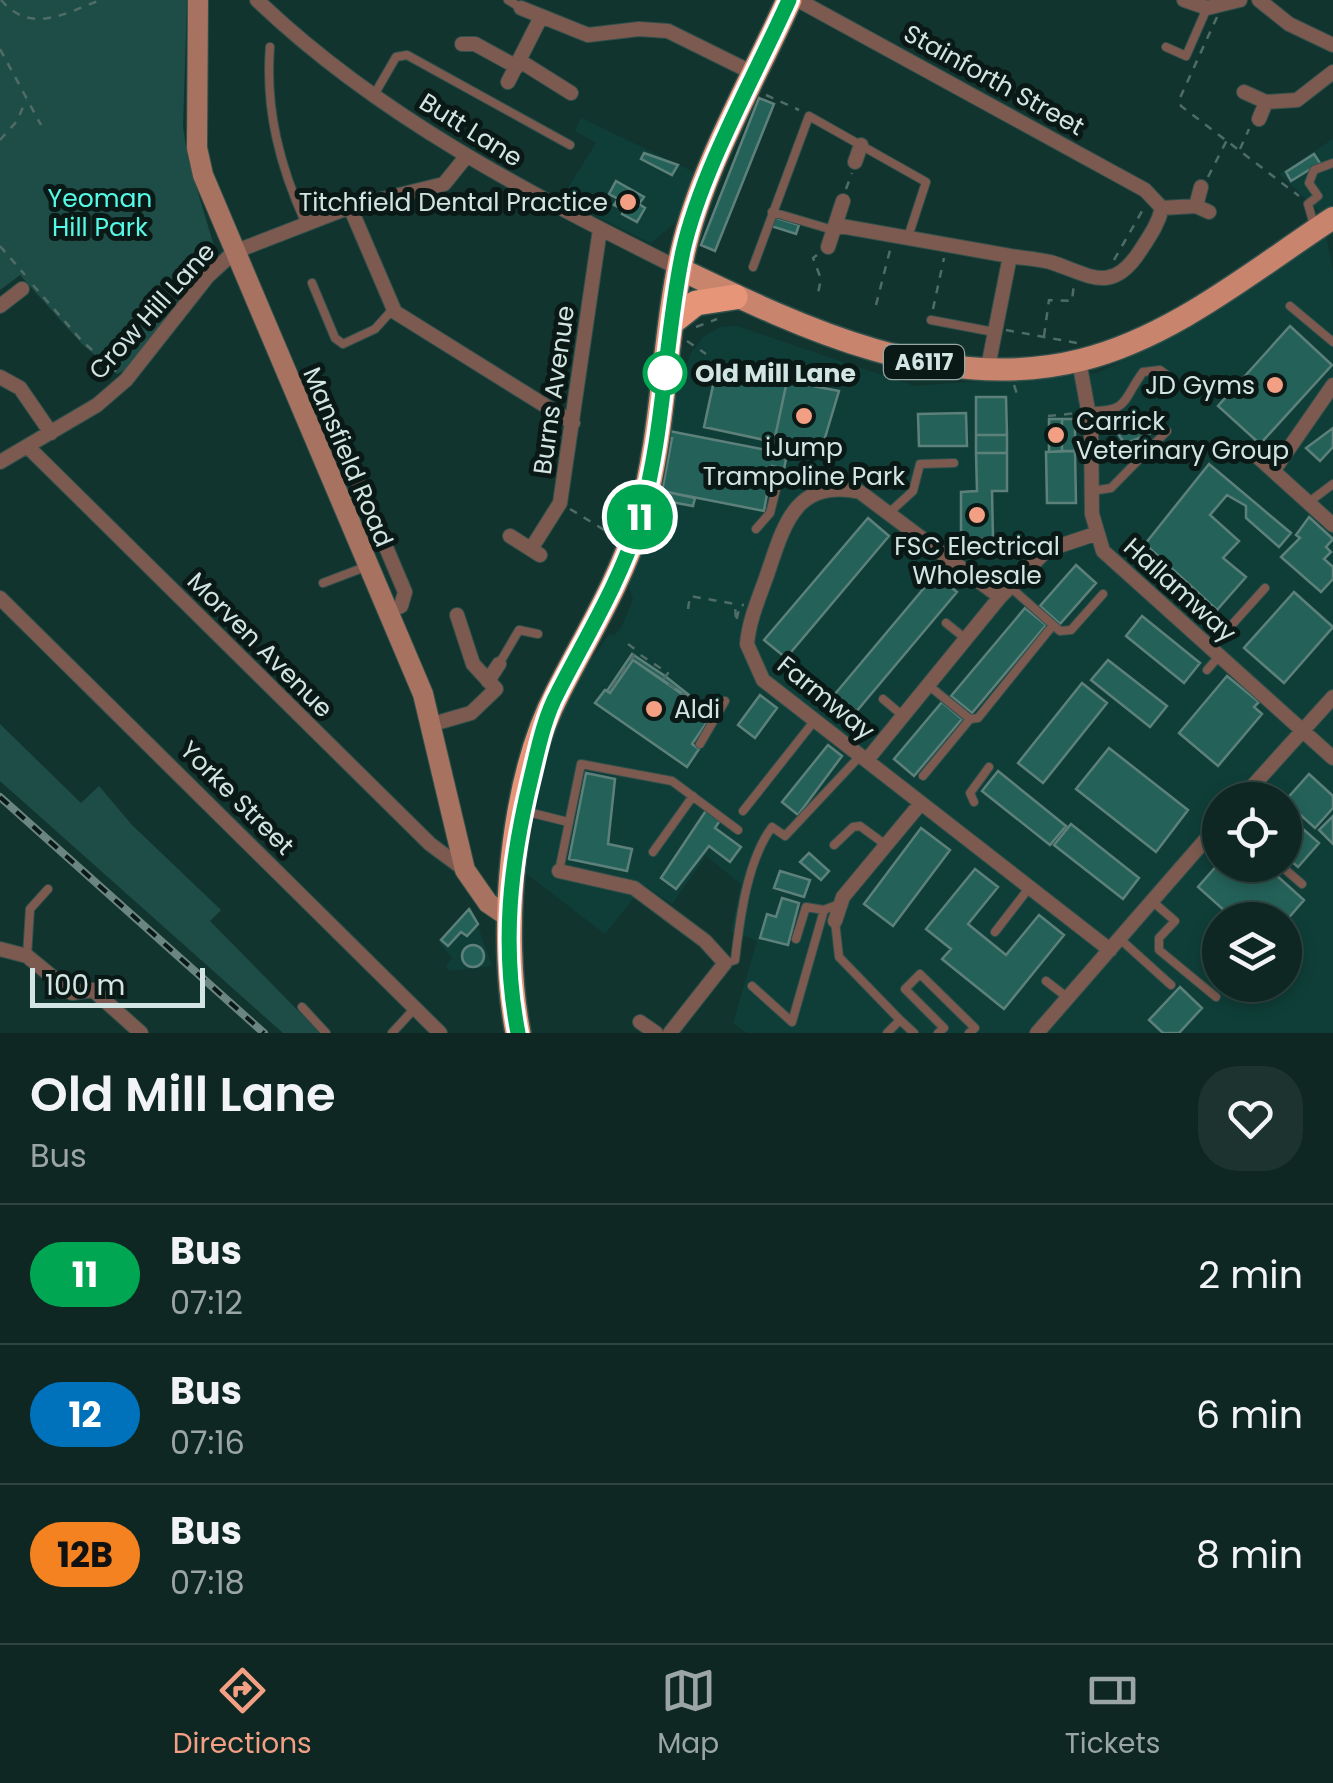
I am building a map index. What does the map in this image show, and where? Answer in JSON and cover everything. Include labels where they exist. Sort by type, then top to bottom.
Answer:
[{"type":"highway","points":[[518,1033],[510,990],[507,916],[523,810],[556,695],[606,605],[640,519],[678,330],[680,270],[696,191],[789,0]]},
{"type":"highway","points":[[678,330],[696,302],[734,305]]},
{"type":"main road","name":"Mansfield Road","points":[[198,0],[197,148],[234,252],[433,724],[465,870],[488,903],[507,916]]},
{"type":"main road","name":"A6117","points":[[680,270],[734,305],[862,348],[928,363],[988,368],[1084,353],[1180,318],[1324,224]]},
{"type":"street","name":"Butt Lane","points":[[257,0],[374,95],[465,158],[680,270]]},
{"type":"street","name":"Stainforth Street","points":[[798,0],[1145,190],[1162,208]]},
{"type":"street","points":[[1184,0],[1214,8],[1240,0]]},
{"type":"street","points":[[1259,0],[1289,24],[1333,45]]},
{"type":"street","points":[[514,4],[588,36],[639,29],[668,31],[752,81]]},
{"type":"street","points":[[508,82],[541,17]]},
{"type":"street","points":[[462,44],[476,44],[570,93]]},
{"type":"street","points":[[1244,92],[1266,102],[1296,100],[1333,72]]},
{"type":"street","points":[[1259,120],[1266,102]]},
{"type":"street","points":[[855,162],[861,144]]},
{"type":"street","points":[[234,252],[350,207],[444,184],[465,158]]},
{"type":"street","points":[[834,228],[1049,262],[1100,280],[1130,267],[1159,222],[1162,208],[1203,209],[1201,187]]},
{"type":"street","points":[[824,251],[842,201]]},
{"type":"street","points":[[350,207],[393,309],[573,423]]},
{"type":"street","name":"Burns Avenue","points":[[510,536],[536,552],[560,503],[600,229]]},
{"type":"street","name":"Crow Hill Lane","points":[[0,462],[98,404],[126,380],[208,276],[234,252]]},
{"type":"street","points":[[988,368],[1010,256]]},
{"type":"street","points":[[0,306],[22,289]]},
{"type":"street","name":"Hallamway","points":[[1084,353],[1084,412],[1095,534],[1115,565],[1333,758]]},
{"type":"street","points":[[0,377],[20,388],[51,433]]},
{"type":"street","points":[[1274,470],[1333,385]]},
{"type":"street","points":[[320,392],[404,592],[401,606],[387,612]]},
{"type":"street","points":[[314,440],[337,432]]},
{"type":"street","name":"Morven Avenue","points":[[28,447],[430,844],[465,870]]},
{"type":"street","points":[[1259,458],[1333,524]]},
{"type":"street","name":"Farmway","points":[[1005,592],[860,492],[831,489],[800,502],[782,529],[748,644],[763,680],[1029,888],[1115,945]]},
{"type":"street","name":"Farmway","points":[[864,757],[903,716],[1005,592],[1047,550],[1095,534]]},
{"type":"street","name":"Yorke Street","points":[[0,598],[440,1033]]},
{"type":"street","points":[[433,724],[472,713],[496,689],[473,664],[457,615]]},
{"type":"street","points":[[488,680],[499,664]]},
{"type":"street","points":[[1256,782],[1333,698]]},
{"type":"street","points":[[830,916],[921,803]]},
{"type":"street","points":[[1042,1032],[1202,844]]},
{"type":"street","points":[[559,871],[634,888],[705,941],[724,963],[670,1033]]},
{"type":"street","points":[[0,949],[27,956],[72,993],[93,990],[141,1033]]},
{"type":"street","points":[[640,1022],[656,1033]]},
{"type":"lane","points":[[1166,47],[1186,56],[1214,8]]},
{"type":"lane","points":[[270,47],[270,119],[306,224]]},
{"type":"lane","points":[[374,95],[396,58],[407,55],[570,145]]},
{"type":"lane","points":[[752,267],[809,116],[926,182],[900,240]]},
{"type":"lane","points":[[1324,224],[1308,204],[1318,196],[1309,183],[1314,170],[1333,163]]},
{"type":"lane","points":[[772,212],[834,228]]},
{"type":"lane","points":[[312,283],[336,338],[343,344],[375,330],[393,309]]},
{"type":"lane","points":[[1290,306],[1333,342]]},
{"type":"lane","points":[[931,320],[995,330]]},
{"type":"lane","points":[[1084,412],[1115,410],[1124,404],[1143,372],[1160,370],[1168,376]]},
{"type":"lane","points":[[1092,491],[1111,488],[1167,431]]},
{"type":"lane","points":[[890,512],[913,491],[920,464],[954,463]]},
{"type":"lane","points":[[756,529],[770,514],[780,474]]},
{"type":"lane","points":[[1309,502],[1333,484]]},
{"type":"lane","points":[[640,519],[671,527]]},
{"type":"lane","points":[[323,583],[367,566]]},
{"type":"lane","points":[[1207,670],[1216,652],[1265,588]]},
{"type":"lane","points":[[1005,592],[1060,631],[1071,630],[1103,594]]},
{"type":"lane","points":[[946,623],[966,639]]},
{"type":"lane","points":[[928,685],[970,718],[978,718],[1054,625]]},
{"type":"lane","points":[[499,664],[519,630],[538,634]]},
{"type":"lane","points":[[883,698],[903,716]]},
{"type":"lane","points":[[700,744],[725,701]]},
{"type":"lane","points":[[923,776],[970,718]]},
{"type":"lane","points":[[743,810],[816,720]]},
{"type":"lane","points":[[724,963],[735,960],[740,918],[763,840],[772,827],[786,836],[864,757]]},
{"type":"lane","points":[[559,871],[581,764],[672,781],[738,830]]},
{"type":"lane","points":[[974,802],[970,792],[989,768]]},
{"type":"lane","points":[[653,852],[693,796]]},
{"type":"lane","points":[[523,810],[568,822]]},
{"type":"lane","points":[[834,845],[853,826],[860,826],[886,845]]},
{"type":"lane","points":[[995,932],[1029,888]]},
{"type":"lane","points":[[27,956],[30,908],[48,889]]},
{"type":"lane","points":[[1152,901],[1175,920],[1159,938],[1159,950],[1202,985]]},
{"type":"lane","points":[[796,940],[806,907],[830,916]]},
{"type":"lane","points":[[752,986],[792,1022],[830,916]]},
{"type":"lane","points":[[830,916],[839,957],[914,1033]]},
{"type":"lane","points":[[1115,945],[1171,985]]},
{"type":"lane","points":[[938,1033],[944,1028],[905,989],[920,974],[975,1028],[970,1033]]},
{"type":"lane","points":[[1046,980],[1068,998]]},
{"type":"lane","points":[[302,1008],[326,1033]]},
{"type":"lane","points":[[392,1033],[415,1008]]},
{"type":"lane","points":[[887,1033],[900,1020]]},
{"type":"path","points":[[1,1],[16,14],[43,22],[101,0]]},
{"type":"path","points":[[1214,8],[1179,100],[1189,113],[1280,179]]},
{"type":"path","points":[[0,51],[41,125]]},
{"type":"path","points":[[752,81],[809,116]]},
{"type":"path","points":[[0,140],[17,121],[27,99]]},
{"type":"path","points":[[1239,151],[1254,118],[1259,120]]},
{"type":"path","points":[[1201,187],[1228,139]]},
{"type":"path","points":[[842,201],[855,162]]},
{"type":"path","points":[[1100,280],[1143,215],[1145,190]]},
{"type":"path","points":[[876,305],[900,240]]},
{"type":"path","points":[[0,246],[82,342],[126,380]]},
{"type":"path","points":[[931,320],[946,248]]},
{"type":"path","points":[[818,293],[820,279],[813,258],[824,251]]},
{"type":"path","points":[[1044,338],[1049,300],[1072,301],[1074,274]]},
{"type":"path","points":[[706,354],[678,330],[734,305]]},
{"type":"path","points":[[995,330],[1044,338],[1084,353]]},
{"type":"path","points":[[1048,416],[1084,412]]},
{"type":"path","points":[[667,512],[670,493]]},
{"type":"path","points":[[560,503],[616,537]]},
{"type":"path","points":[[688,609],[690,596],[736,604],[736,622],[740,605],[756,607]]},
{"type":"path","points":[[628,644],[668,673],[663,680],[707,711]]},
{"type":"path","points":[[636,662],[638,653]]},
{"type":"path","points":[[612,687],[638,653]]},
{"type":"shaded area","points":[[581,118],[696,173],[676,222],[651,243],[561,199],[596,143],[575,131]]},
{"type":"shaded area","points":[[1333,139],[1333,204],[1320,212],[1279,174]]},
{"type":"shaded area","points":[[1326,236],[1333,271],[1333,1033],[747,1033],[733,1023],[757,941],[731,931],[741,884],[706,856],[672,904],[644,885],[605,934],[523,871],[550,739],[566,698],[609,634],[614,636],[621,628],[633,600],[628,584],[667,425],[690,355],[703,337],[720,327],[737,326],[914,386],[1097,373],[1156,344]]},
{"type":"shaded area","points":[[471,907],[492,966],[449,971],[446,965],[452,958],[439,942]]},
{"type":"green space","name":"Yeoman Hill Park","points":[[0,0],[187,0],[183,127],[188,159],[214,246],[133,365],[117,374],[82,344],[20,275],[0,290]]},
{"type":"green space","points":[[0,724],[81,803],[99,786],[132,825],[221,910],[210,921],[320,1033],[283,1033],[0,781]]},
{"type":"building","points":[[759,98],[774,104],[715,251],[701,245]]},
{"type":"building","points":[[644,153],[678,165],[672,175],[641,159]]},
{"type":"building","points":[[1314,154],[1320,163],[1291,181],[1286,172]]},
{"type":"building","name":"Titchfield Dental Practice","points":[[616,181],[644,197],[639,204],[645,208],[637,222],[614,205],[618,199],[609,194]]},
{"type":"building","points":[[774,217],[799,225],[796,234],[771,226]]},
{"type":"building","name":"JD Gyms","points":[[1290,326],[1332,365],[1260,444],[1218,406]]},
{"type":"building","points":[[717,367],[787,381],[774,442],[704,427]]},
{"type":"building","name":"iJump Trampoline Park","points":[[787,381],[839,391],[821,451],[774,442]]},
{"type":"building","points":[[976,397],[1006,397],[1007,435],[976,435]]},
{"type":"building","points":[[966,413],[967,446],[919,446],[918,414]]},
{"type":"building","points":[[1147,413],[1158,430],[1125,444],[1118,434]]},
{"type":"building","name":"Carrick Veterinary Group","points":[[1049,419],[1062,419],[1062,451],[1049,452]]},
{"type":"building","points":[[1062,419],[1075,419],[1075,451],[1062,451]]},
{"type":"building","points":[[1333,428],[1333,447],[1320,461],[1306,448]]},
{"type":"building","points":[[669,431],[787,454],[784,469],[772,466],[764,511],[662,491],[672,438],[668,437]]},
{"type":"building","points":[[976,435],[1007,435],[1007,453],[976,453]]},
{"type":"building","points":[[1075,451],[1076,503],[1047,503],[1046,452]]},
{"type":"building","name":"FSC Electrical Wholesale","points":[[976,453],[1007,453],[1007,491],[992,491],[993,539],[961,539],[961,492],[977,491]]},
{"type":"building","points":[[1209,464],[1291,533],[1279,547],[1246,518],[1246,506],[1227,495],[1210,515],[1239,541],[1223,558],[1246,577],[1217,610],[1145,544]]},
{"type":"building","points":[[662,491],[695,498],[693,506],[660,500]]},
{"type":"building","points":[[1309,517],[1333,539],[1326,547],[1331,552],[1324,559],[1333,567],[1333,579],[1321,592],[1281,557],[1300,538],[1296,535]]},
{"type":"building","points":[[868,518],[889,536],[786,658],[764,640]]},
{"type":"building","points":[[1076,565],[1096,583],[1060,624],[1040,606]]},
{"type":"building","points":[[935,575],[957,592],[845,725],[824,707]]},
{"type":"building","points":[[1294,592],[1333,627],[1284,683],[1244,648]]},
{"type":"building","points":[[1025,608],[1046,625],[972,713],[951,696]]},
{"type":"building","points":[[1142,616],[1200,663],[1184,683],[1126,636]]},
{"type":"building","points":[[632,654],[713,714],[633,660],[610,693],[607,691]]},
{"type":"building","name":"Aldi","points":[[633,660],[712,715],[692,744],[699,749],[687,767],[595,703],[605,690],[610,693]]},
{"type":"building","points":[[1108,660],[1167,706],[1150,727],[1091,680]]},
{"type":"building","points":[[1227,676],[1259,702],[1254,707],[1262,714],[1218,766],[1179,733]]},
{"type":"building","points":[[1082,683],[1107,703],[1043,783],[1018,763]]},
{"type":"building","points":[[760,695],[777,708],[755,738],[738,725]]},
{"type":"building","points":[[942,702],[962,719],[914,776],[894,759]]},
{"type":"building","points":[[828,745],[842,756],[798,815],[782,802]]},
{"type":"building","points":[[1109,748],[1188,810],[1156,852],[1076,789]]},
{"type":"building","points":[[998,771],[1066,826],[1050,845],[982,791]]},
{"type":"building","points":[[586,773],[615,779],[608,844],[632,849],[627,871],[569,859]]},
{"type":"building","points":[[1309,774],[1333,796],[1333,808],[1315,828],[1302,816],[1302,782]]},
{"type":"building","points":[[707,809],[721,819],[715,828],[741,847],[730,862],[709,846],[676,889],[661,878]]},
{"type":"building","points":[[1333,816],[1333,844],[1319,830]]},
{"type":"building","points":[[1071,824],[1139,878],[1123,899],[1054,845]]},
{"type":"building","points":[[921,828],[950,850],[893,926],[864,904]]},
{"type":"building","points":[[1302,828],[1319,843],[1302,862]]},
{"type":"building","points":[[809,853],[829,871],[821,880],[800,862]]},
{"type":"building","points":[[975,869],[998,887],[968,924],[1006,955],[1039,915],[1064,935],[1004,1009],[942,959],[951,949],[926,929]]},
{"type":"building","points":[[780,871],[810,880],[804,897],[774,888]]},
{"type":"building","points":[[1202,882],[1284,882],[1304,900],[1215,902],[1198,887]]},
{"type":"building","points":[[782,898],[799,903],[788,945],[760,938],[767,914],[776,917]]},
{"type":"building","points":[[469,909],[478,924],[467,936],[461,932],[448,946],[441,940]]},
{"type":"building","points":[[473,945],[481,948],[481,964],[473,967],[465,964],[462,956],[465,948]]},
{"type":"building","points":[[1180,987],[1202,1008],[1179,1033],[1163,1033],[1149,1020]]},
{"type":"railway","points":[[0,797],[264,1033]]},
{"type":"bus line","name":"11","points":[[518,1033],[510,990],[507,916],[523,810],[541,736],[556,695],[606,605],[640,519],[684,249],[703,194],[789,0]]},
{"type":"place","name":"Titchfield Dental Practice","points":[[628,202]]},
{"type":"place","name":"Old Mill Lane","points":[[665,373]]},
{"type":"place","name":"JD Gyms","points":[[1275,385]]},
{"type":"place","name":"iJump Trampoline Park","points":[[804,416]]},
{"type":"place","name":"Carrick Veterinary Group","points":[[1056,435]]},
{"type":"place","name":"FSC Electrical Wholesale","points":[[977,515]]},
{"type":"place","name":"Aldi","points":[[654,709]]}]
